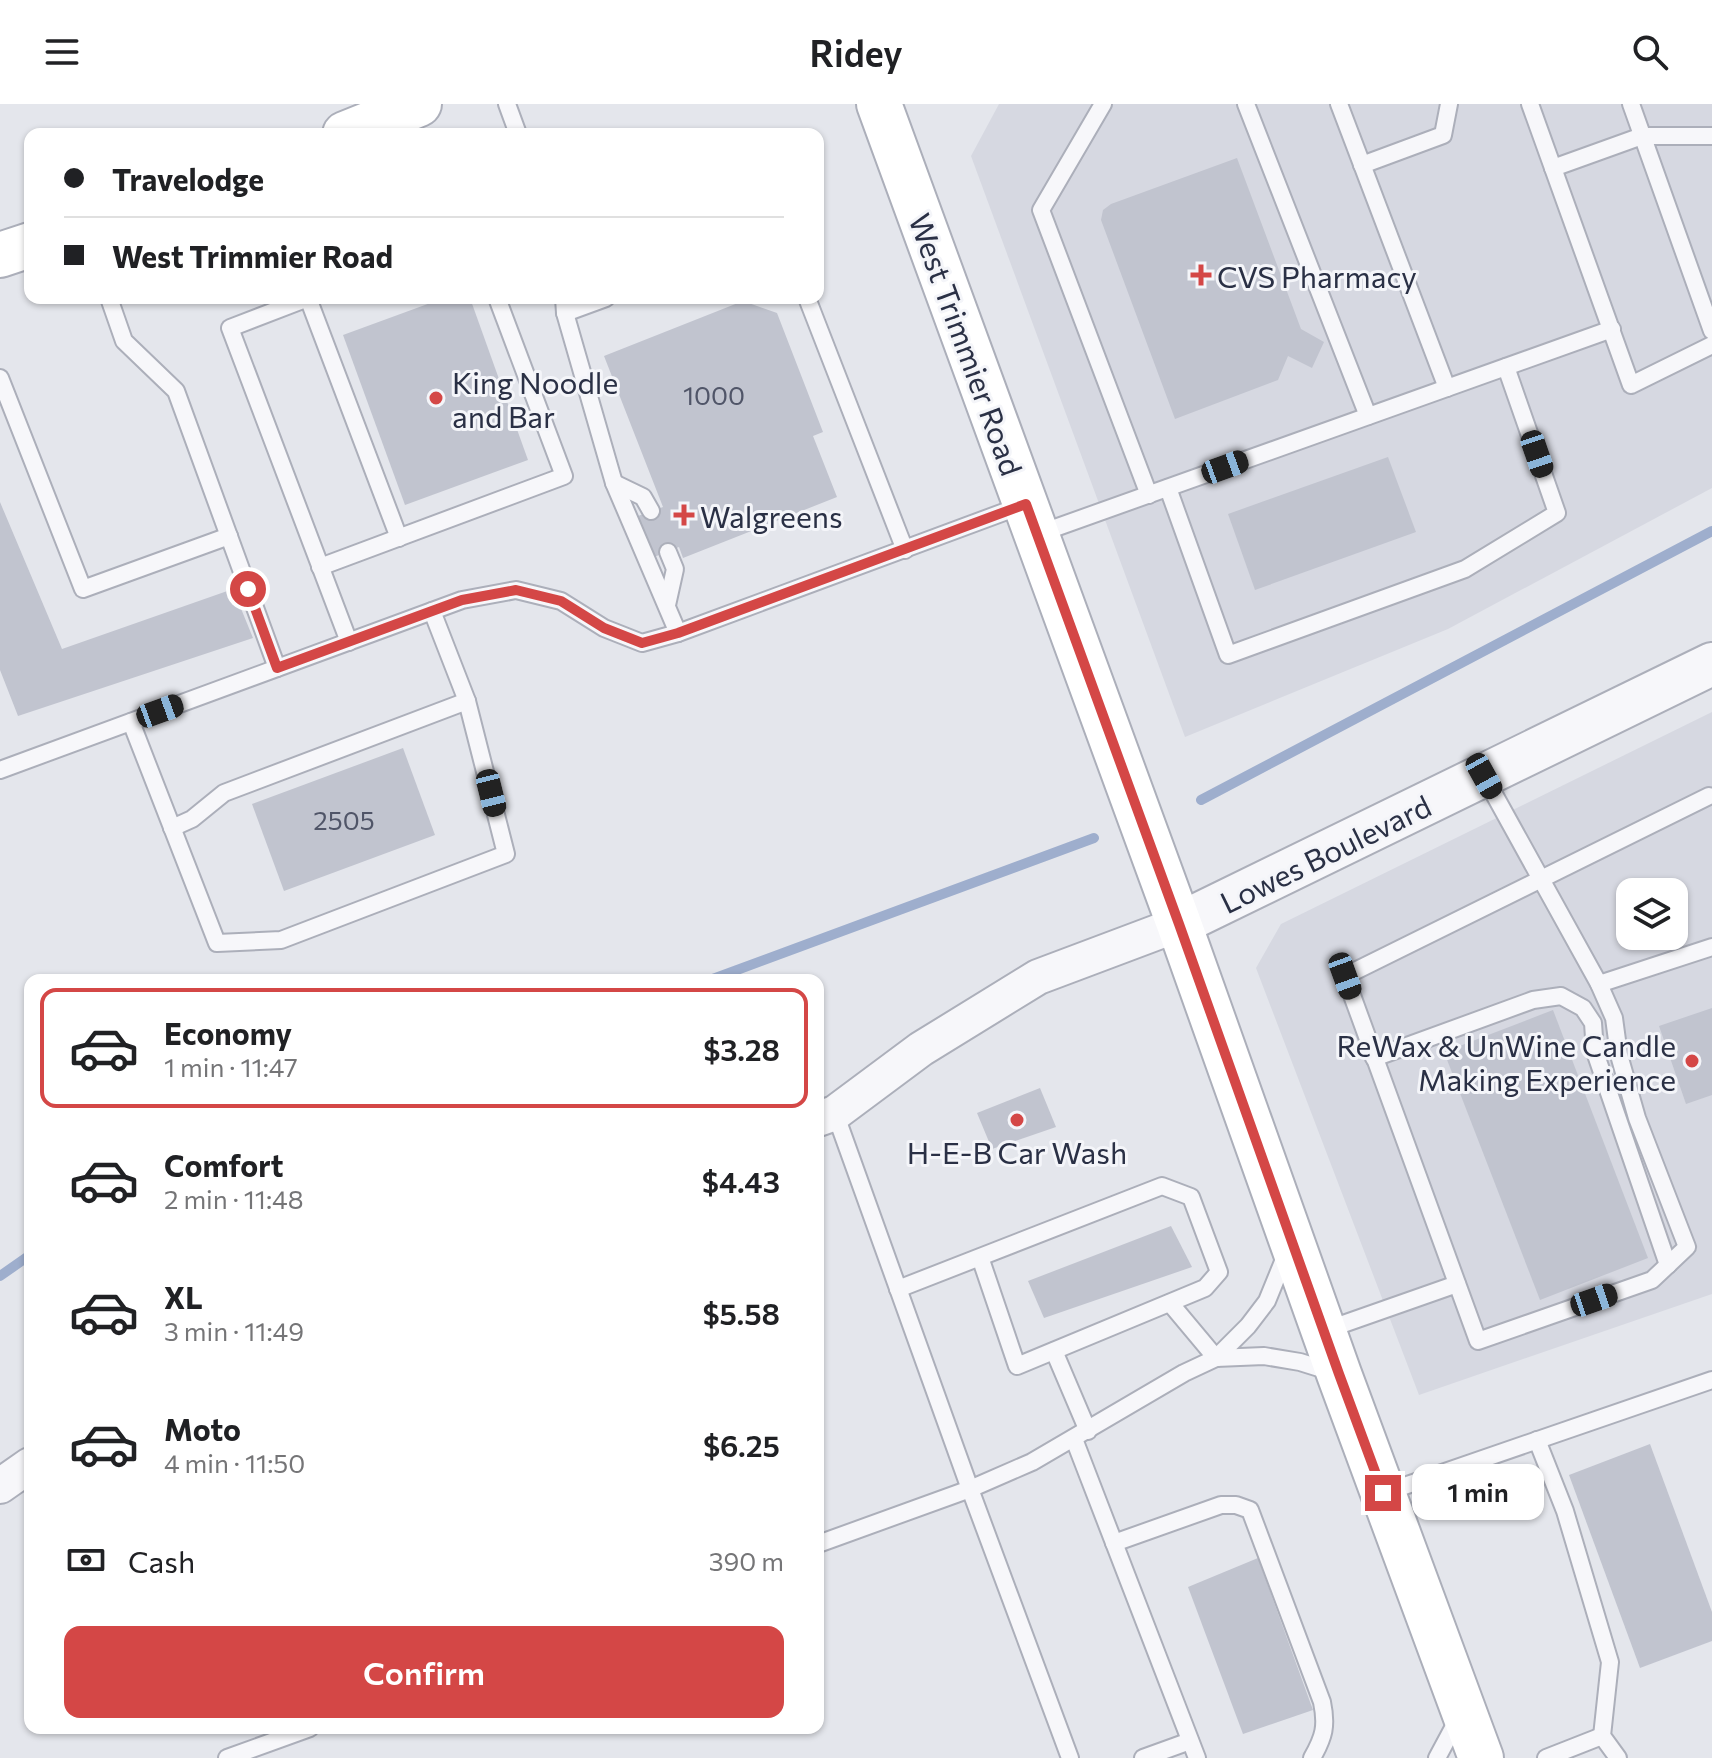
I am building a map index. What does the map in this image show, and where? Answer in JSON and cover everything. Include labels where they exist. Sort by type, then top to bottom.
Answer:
[{"type":"main road","points":[[846,104],[886,112]]},
{"type":"main road","points":[[362,128],[409,112]]},
{"type":"main road","name":"West Trimmier Road","points":[[886,112],[1339,1374],[1481,1758]]},
{"type":"main road","points":[[0,255],[24,247]]},
{"type":"street","name":"Lowes Boulevard","points":[[826,1116],[921,1049],[1038,977],[1179,924],[1712,664]]},
{"type":"street","points":[[0,1486],[24,1469]]},
{"type":"lane","points":[[507,104],[516,128]]},
{"type":"lane","points":[[1103,104],[1041,210],[1149,495]]},
{"type":"lane","points":[[1246,104],[1368,416]]},
{"type":"lane","points":[[1339,104],[1447,388]]},
{"type":"lane","points":[[1362,165],[1443,135],[1449,104]]},
{"type":"lane","points":[[1530,104],[1631,385],[1712,345]]},
{"type":"lane","points":[[1631,104],[1712,331]]},
{"type":"lane","points":[[1553,168],[1642,136],[1712,136]]},
{"type":"lane","points":[[111,304],[124,341],[176,391],[277,668]]},
{"type":"lane","points":[[292,304],[230,328],[349,642]]},
{"type":"lane","points":[[310,304],[399,538]]},
{"type":"lane","points":[[320,567],[564,476],[499,304]]},
{"type":"lane","points":[[809,304],[905,550]]},
{"type":"lane","points":[[565,306],[614,483],[678,633]]},
{"type":"lane","points":[[0,770],[462,600],[516,590],[561,601],[604,628],[642,643],[678,633],[905,550],[1149,495],[1612,329]]},
{"type":"lane","points":[[1168,488],[1228,655],[1243,650],[1465,569],[1557,513],[1506,367]]},
{"type":"lane","points":[[0,378],[83,589],[229,536]]},
{"type":"lane","points":[[614,483],[643,497],[651,511]]},
{"type":"lane","points":[[667,605],[675,569],[668,552]]},
{"type":"lane","points":[[131,722],[217,943],[281,940],[506,854],[467,701],[432,611]]},
{"type":"lane","points":[[172,828],[192,819],[224,793],[467,701]]},
{"type":"lane","points":[[1484,776],[1541,879],[1599,984],[1614,1018],[1619,1055],[1637,1118],[1687,1247],[1652,1280],[1478,1341],[1345,976],[1541,879],[1709,796]]},
{"type":"lane","points":[[1599,984],[1712,947]]},
{"type":"lane","points":[[1374,1058],[1533,1000],[1561,996],[1583,1008],[1593,1023],[1595,1052],[1668,1265]]},
{"type":"lane","points":[[826,1116],[898,1289],[1070,1758]]},
{"type":"lane","points":[[898,1289],[980,1257],[1162,1186],[1191,1197],[1219,1272],[1205,1288],[1017,1366],[980,1257]]},
{"type":"lane","points":[[824,1542],[970,1489],[1032,1462],[1184,1373],[1216,1358],[1248,1326],[1267,1301],[1291,1240]]},
{"type":"lane","points":[[1324,1331],[1457,1284]]},
{"type":"lane","points":[[1170,1303],[1216,1358]]},
{"type":"lane","points":[[1054,1351],[1114,1543],[1197,1758]]},
{"type":"lane","points":[[1216,1358],[1264,1356],[1300,1362],[1339,1374]]},
{"type":"lane","points":[[1383,1493],[1712,1380]]},
{"type":"lane","points":[[1537,1440],[1565,1511],[1610,1662],[1602,1736],[1618,1758]]},
{"type":"lane","points":[[1114,1543],[1221,1505],[1236,1505],[1250,1510],[1322,1702],[1326,1722],[1312,1758]]},
{"type":"lane","points":[[1437,1758],[1463,1709]]},
{"type":"lane","points":[[227,1758],[293,1734]]},
{"type":"lane","points":[[1546,1758],[1602,1736]]},
{"type":"lane","points":[[1143,1758],[1190,1741]]},
{"type":"shaded area","points":[[999,104],[1712,104],[1712,488],[1448,629],[1185,737],[971,156]]},
{"type":"shaded area","points":[[1712,712],[1712,1294],[1419,1395],[1256,968],[1281,924]]},
{"type":"building","name":"CVS Pharmacy","points":[[1237,158],[1301,329],[1324,342],[1312,368],[1288,356],[1278,380],[1175,419],[1101,220],[1103,210],[1111,204]]},
{"type":"building","name":"King Noodle and Bar","points":[[428,304],[472,304],[528,460],[405,505],[343,335]]},
{"type":"building","name":"Walgreens","points":[[735,304],[752,304],[777,313],[823,432],[813,436],[837,497],[683,558],[679,547],[654,557],[638,516],[663,507],[604,356]]},
{"type":"building","points":[[1388,457],[1416,532],[1255,590],[1228,514]]},
{"type":"building","points":[[0,502],[62,649],[233,589],[253,638],[18,716],[0,670]]},
{"type":"building","points":[[403,748],[435,835],[284,891],[252,804]]},
{"type":"building","name":"ReWax & UnWine Candle Making Experience","points":[[1712,1008],[1712,1095],[1686,1104],[1659,1026]]},
{"type":"building","points":[[1553,1010],[1648,1258],[1540,1300],[1444,1052]]},
{"type":"building","name":"H-E-B Car Wash","points":[[1040,1088],[1056,1127],[992,1149],[977,1113]]},
{"type":"building","points":[[1171,1226],[1192,1267],[1044,1318],[1028,1281]]},
{"type":"building","points":[[1650,1444],[1712,1612],[1712,1641],[1640,1668],[1569,1475]]},
{"type":"building","points":[[1258,1558],[1313,1710],[1243,1734],[1188,1587]]},
{"type":"waterway","points":[[1201,800],[1712,531]]},
{"type":"waterway","points":[[726,974],[1094,838]]},
{"type":"waterway","points":[[0,1276],[24,1259]]},
{"type":"place","name":"CVS Pharmacy","points":[[1201,275]]},
{"type":"place","name":"King Noodle and Bar","points":[[436,398]]},
{"type":"place","name":"Walgreens","points":[[684,515]]},
{"type":"place","name":"ReWax & UnWine Candle Making Experience","points":[[1692,1061]]},
{"type":"place","name":"H-E-B Car Wash","points":[[1017,1120]]},
{"type":"route","points":[[248,589],[277,668],[462,600],[516,590],[561,601],[604,628],[642,643],[678,633],[1026,504],[1383,1493]]}]
